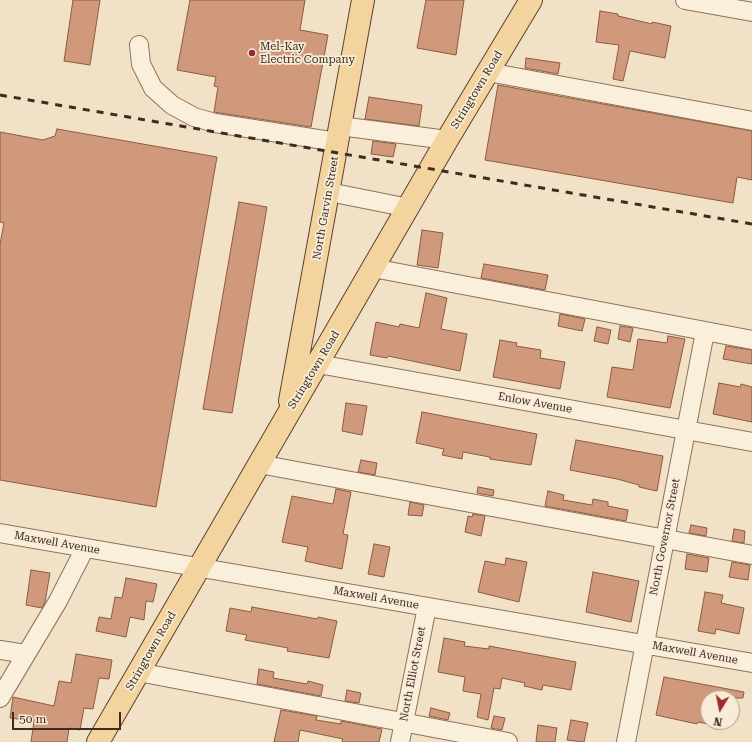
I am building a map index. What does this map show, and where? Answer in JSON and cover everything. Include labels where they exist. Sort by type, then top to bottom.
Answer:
[{"type":"main road","name":"North Garvin Street","points":[[287,416],[363,0]]},
{"type":"main road","name":"Stringtown Road","points":[[98,742],[409,208],[447,140],[531,0]]},
{"type":"street","points":[[685,0],[752,12]]},
{"type":"street","points":[[139,45],[141,64],[153,88],[172,105],[194,117],[216,123],[339,134],[447,140]]},
{"type":"street","points":[[488,72],[752,121]]},
{"type":"street","points":[[329,192],[409,208]]},
{"type":"street","points":[[373,268],[752,340]]},
{"type":"street","name":"North Governor Street","points":[[626,742],[705,332]]},
{"type":"street","name":"Enlow Avenue","points":[[318,364],[752,442]]},
{"type":"street","points":[[259,464],[752,555]]},
{"type":"street","name":"Maxwell Avenue","points":[[0,533],[752,663]]},
{"type":"street","points":[[0,698],[58,601],[85,548]]},
{"type":"street","name":"North Elliot Street","points":[[400,742],[427,607]]},
{"type":"street","points":[[0,650],[26,654]]},
{"type":"street","points":[[138,672],[508,742]]},
{"type":"building","points":[[73,0],[100,0],[90,65],[64,61]]},
{"type":"building","name":"Mel-Kay Electric Company","points":[[190,0],[305,0],[300,30],[328,35],[311,127],[214,112],[218,87],[214,86],[216,77],[177,70]]},
{"type":"building","points":[[426,0],[464,0],[456,55],[417,48]]},
{"type":"building","points":[[600,11],[618,14],[618,16],[652,24],[652,22],[671,26],[665,58],[630,51],[623,81],[613,79],[619,45],[596,42]]},
{"type":"building","points":[[526,58],[560,63],[558,74],[525,68]]},
{"type":"building","points":[[498,85],[752,131],[752,180],[737,177],[733,203],[485,160]]},
{"type":"building","points":[[369,97],[422,105],[419,126],[365,119]]},
{"type":"building","points":[[57,129],[217,157],[156,507],[0,480],[0,244],[4,223],[0,222],[0,132],[43,140],[55,136]]},
{"type":"building","points":[[373,141],[396,144],[393,157],[371,154]]},
{"type":"building","points":[[239,202],[267,207],[232,413],[203,409]]},
{"type":"building","points":[[422,230],[443,233],[438,268],[417,265]]},
{"type":"building","points":[[484,264],[548,275],[545,290],[481,278]]},
{"type":"building","points":[[426,293],[447,298],[441,329],[467,334],[460,371],[388,356],[387,358],[370,355],[376,322],[399,327],[400,324],[419,328]]},
{"type":"building","points":[[560,314],[585,319],[582,331],[558,326]]},
{"type":"building","points":[[620,326],[633,328],[630,342],[618,339]]},
{"type":"building","points":[[597,327],[611,330],[608,344],[594,341]]},
{"type":"building","points":[[668,336],[685,339],[670,408],[607,397],[612,367],[633,370],[638,339],[667,343]]},
{"type":"building","points":[[500,340],[517,343],[516,346],[541,350],[540,358],[565,362],[560,389],[493,377]]},
{"type":"building","points":[[726,346],[752,350],[752,364],[723,359]]},
{"type":"building","points":[[719,383],[740,387],[741,384],[752,387],[752,422],[713,414]]},
{"type":"building","points":[[346,403],[367,406],[362,435],[342,431]]},
{"type":"building","points":[[422,412],[537,434],[531,465],[490,459],[490,457],[463,452],[462,459],[442,455],[444,449],[416,443]]},
{"type":"building","points":[[576,440],[663,456],[657,491],[639,487],[639,485],[617,479],[570,470]]},
{"type":"building","points":[[361,460],[377,463],[375,475],[358,472]]},
{"type":"building","points":[[478,487],[494,490],[493,496],[477,493]]},
{"type":"building","points":[[336,489],[351,492],[343,534],[348,535],[342,569],[305,561],[308,547],[282,542],[292,496],[333,504]]},
{"type":"building","points":[[548,491],[564,495],[563,500],[592,505],[593,499],[608,502],[608,506],[628,510],[626,521],[545,506]]},
{"type":"building","points":[[410,502],[424,505],[422,516],[408,515]]},
{"type":"building","points":[[473,514],[485,516],[481,536],[465,532],[468,516],[472,517]]},
{"type":"building","points":[[691,525],[707,528],[706,536],[689,533]]},
{"type":"building","points":[[734,529],[745,531],[744,543],[732,541]]},
{"type":"building","points":[[374,544],[390,547],[384,577],[368,574]]},
{"type":"building","points":[[687,554],[709,558],[707,572],[685,569]]},
{"type":"building","points":[[506,558],[527,562],[519,602],[478,592],[485,561],[505,565]]},
{"type":"building","points":[[732,562],[750,565],[748,580],[729,577]]},
{"type":"building","points":[[31,570],[50,573],[45,602],[42,608],[26,605]]},
{"type":"building","points":[[593,572],[639,581],[631,622],[586,612]]},
{"type":"building","points":[[126,578],[157,584],[153,602],[146,601],[144,620],[130,617],[126,637],[96,631],[99,617],[111,619],[115,597],[122,598]]},
{"type":"building","points":[[705,592],[723,595],[721,603],[744,608],[739,634],[716,629],[715,634],[698,631]]},
{"type":"building","points":[[252,607],[317,619],[318,617],[337,621],[329,658],[287,651],[288,648],[245,640],[247,635],[226,631],[230,608],[251,612]]},
{"type":"building","points":[[444,638],[465,642],[464,646],[489,649],[489,646],[576,662],[571,690],[543,685],[542,690],[524,686],[525,683],[502,678],[500,689],[494,688],[488,720],[477,717],[481,694],[463,691],[465,677],[438,672]]},
{"type":"building","points":[[76,654],[112,660],[109,679],[99,678],[93,709],[84,708],[80,730],[69,728],[67,742],[31,742],[34,721],[10,718],[13,697],[54,706],[59,681],[71,683]]},
{"type":"building","points":[[259,669],[274,672],[273,678],[307,684],[308,681],[323,685],[321,696],[257,684]]},
{"type":"building","points":[[664,677],[733,690],[700,690],[700,722],[698,722],[697,724],[656,715]]},
{"type":"building","points":[[347,690],[361,693],[359,703],[345,701]]},
{"type":"building","points":[[740,691],[744,692],[743,698],[740,698]]},
{"type":"building","points":[[431,708],[450,713],[448,720],[429,716]]},
{"type":"building","points":[[281,710],[317,716],[316,720],[341,724],[341,721],[382,729],[379,742],[342,742],[343,739],[300,730],[298,742],[274,742]]},
{"type":"building","points":[[494,716],[505,718],[502,730],[491,728]]},
{"type":"building","points":[[571,720],[588,723],[584,742],[567,740]]},
{"type":"building","points":[[538,725],[557,728],[555,742],[536,742]]},
{"type":"railway","points":[[0,95],[752,224]]},
{"type":"place","name":"Mel-Kay Electric Company","points":[[252,53]]}]
